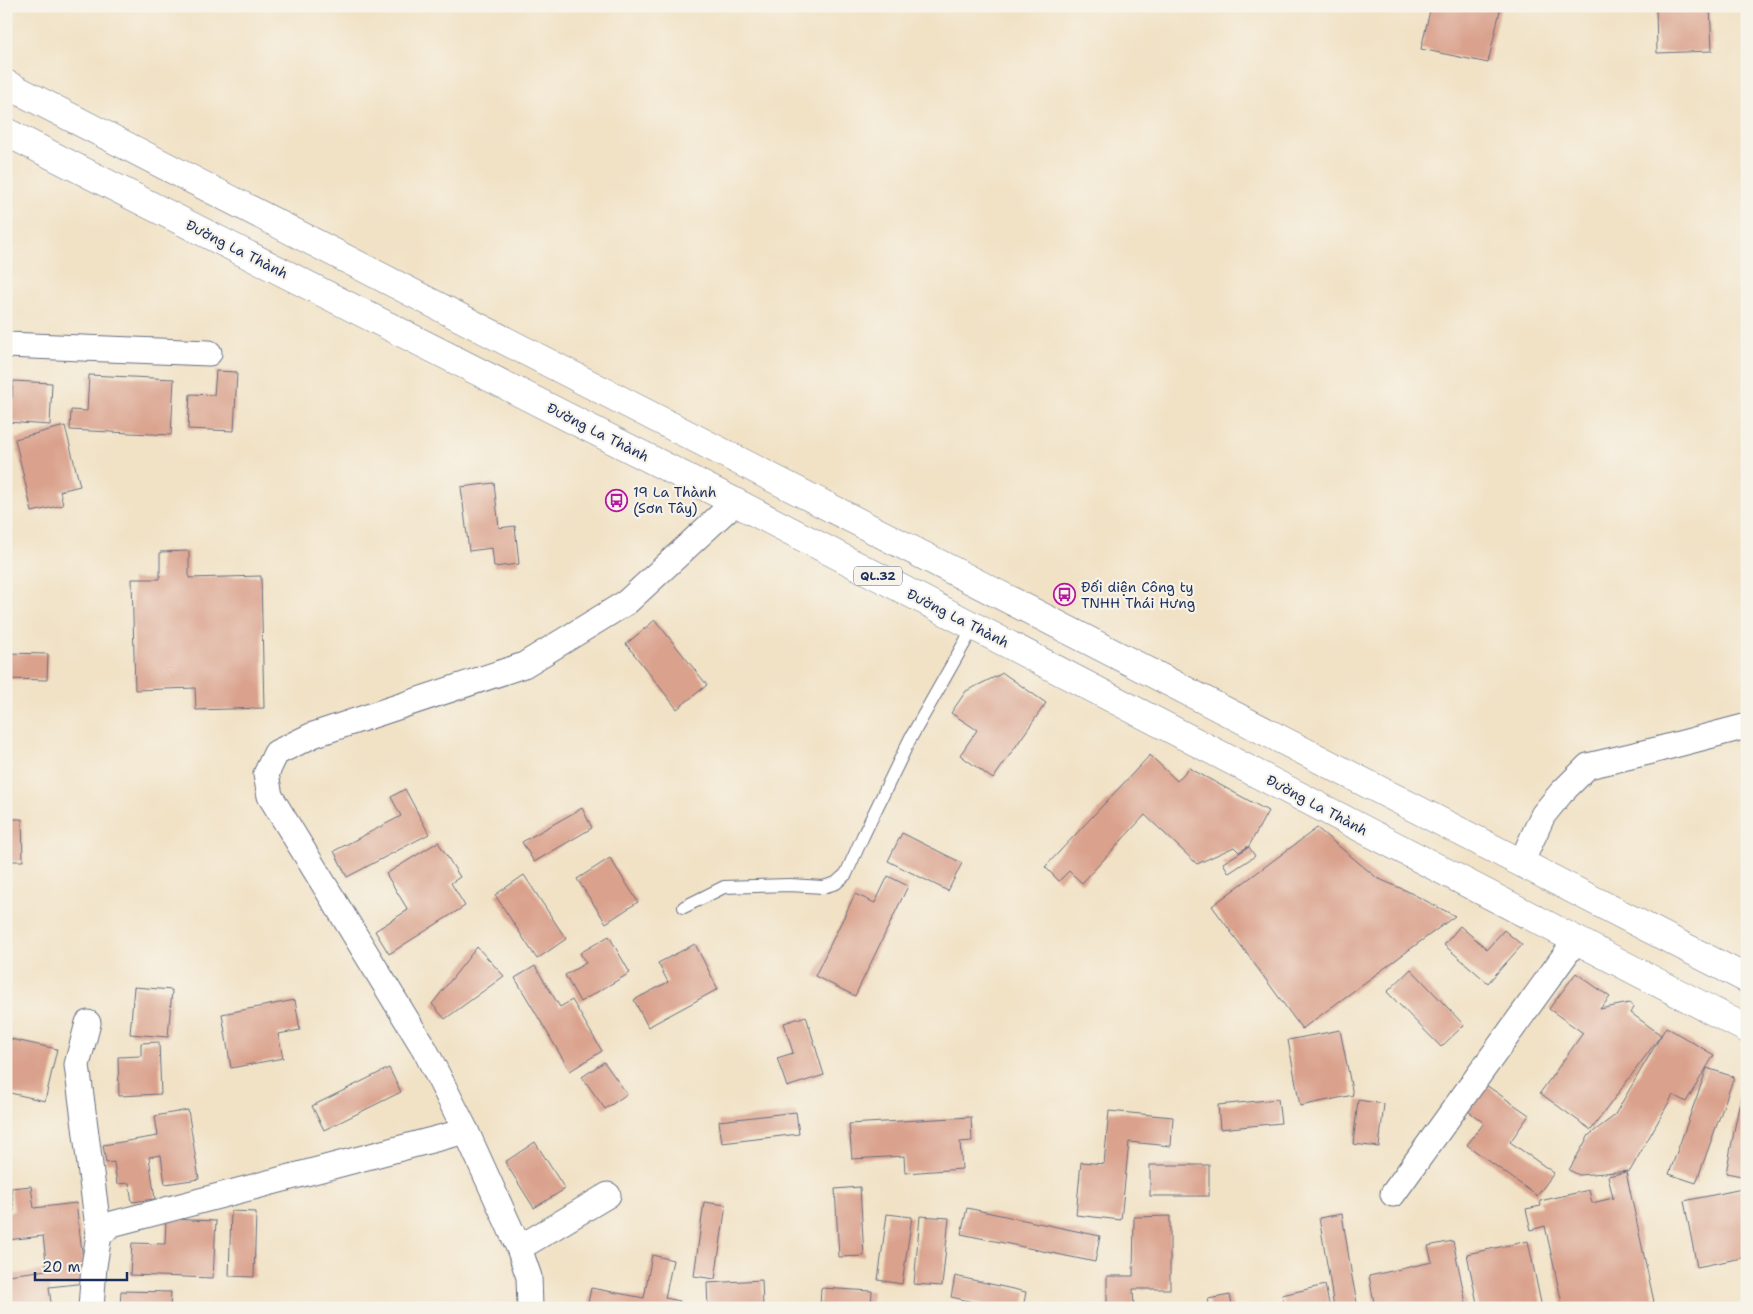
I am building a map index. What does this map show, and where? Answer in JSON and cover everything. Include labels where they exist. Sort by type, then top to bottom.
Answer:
[{"type":"highway","name":"QL.32","points":[[6,84],[1747,979]]},
{"type":"highway","name":"Đường La Thành","points":[[6,132],[735,502],[1747,1029]]},
{"type":"street","points":[[6,345],[209,352]]},
{"type":"street","points":[[530,1308],[529,1277],[519,1248],[466,1131],[424,1050],[270,796],[266,774],[276,753],[314,735],[524,665],[627,602],[735,502]]},
{"type":"street","points":[[1521,863],[1544,815],[1561,793],[1588,766],[1652,752],[1747,726]]},
{"type":"street","points":[[1392,1194],[1576,940]]},
{"type":"street","points":[[88,1023],[77,1065],[99,1235],[94,1266],[91,1308]]},
{"type":"street","points":[[99,1235],[112,1224],[466,1131]]},
{"type":"street","points":[[519,1248],[608,1195]]},
{"type":"lane","points":[[684,906],[724,886],[790,885],[823,887],[836,883],[846,874],[910,739],[974,626]]},
{"type":"building","points":[[1431,6],[1501,6],[1488,63],[1421,49]]},
{"type":"building","points":[[1656,6],[1710,6],[1712,51],[1657,53]]},
{"type":"building","points":[[216,371],[237,372],[234,431],[188,429],[190,394],[214,395]]},
{"type":"building","points":[[89,375],[174,379],[171,435],[70,430],[71,410],[87,411]]},
{"type":"building","points":[[13,381],[52,383],[50,425],[6,422],[6,398],[12,398]]},
{"type":"building","points":[[65,426],[80,486],[60,491],[63,505],[32,512],[15,439]]},
{"type":"building","points":[[494,483],[499,528],[515,526],[519,564],[494,567],[492,548],[469,551],[461,487]]},
{"type":"building","points":[[189,551],[189,578],[261,576],[264,708],[196,710],[195,688],[135,690],[132,579],[160,579],[160,552]]},
{"type":"building","points":[[655,620],[707,685],[677,709],[626,644]]},
{"type":"building","points":[[6,653],[48,654],[47,680],[6,679]]},
{"type":"building","points":[[1003,673],[1046,703],[993,779],[960,755],[977,730],[951,713],[966,691]]},
{"type":"building","points":[[1150,755],[1177,781],[1189,768],[1268,811],[1249,846],[1239,852],[1234,847],[1197,864],[1145,815],[1082,883],[1069,871],[1059,881],[1045,867]]},
{"type":"building","points":[[405,789],[429,834],[347,877],[334,851],[401,816],[391,797]]},
{"type":"building","points":[[582,808],[592,828],[534,862],[522,842]]},
{"type":"building","points":[[6,819],[22,819],[23,861],[6,861]]},
{"type":"building","points":[[1317,828],[1377,878],[1455,916],[1302,1029],[1212,906]]},
{"type":"building","points":[[902,833],[962,863],[948,891],[888,861]]},
{"type":"building","points":[[438,842],[460,877],[451,883],[465,906],[389,954],[375,931],[408,910],[386,874]]},
{"type":"building","points":[[1249,847],[1255,856],[1229,873],[1223,863]]},
{"type":"building","points":[[610,858],[638,902],[606,923],[577,879]]},
{"type":"building","points":[[524,875],[566,939],[537,959],[495,895]]},
{"type":"building","points":[[888,876],[908,886],[855,996],[815,976],[855,894],[875,903]]},
{"type":"building","points":[[1460,926],[1487,949],[1504,930],[1522,945],[1488,983],[1444,945]]},
{"type":"building","points":[[609,936],[630,973],[580,1002],[565,975],[586,963],[580,953]]},
{"type":"building","points":[[695,944],[718,989],[648,1027],[634,1000],[668,982],[658,963]]},
{"type":"building","points":[[477,947],[504,976],[445,1019],[432,1004]]},
{"type":"building","points":[[535,966],[560,1007],[572,1000],[602,1051],[570,1071],[515,978]]},
{"type":"building","points":[[1411,969],[1464,1025],[1441,1047],[1387,992]]},
{"type":"building","points":[[1576,973],[1610,997],[1600,1009],[1629,1003],[1634,1007],[1631,1013],[1661,1035],[1591,1130],[1540,1093],[1583,1033],[1549,1009]]},
{"type":"building","points":[[134,987],[172,990],[168,1037],[130,1034]]},
{"type":"building","points":[[295,1000],[300,1030],[278,1034],[283,1058],[231,1068],[222,1014]]},
{"type":"building","points":[[806,1016],[824,1075],[787,1087],[777,1058],[793,1053],[784,1023]]},
{"type":"building","points":[[1666,1027],[1714,1055],[1686,1102],[1673,1095],[1630,1171],[1579,1175],[1569,1170],[1589,1135],[1614,1116]]},
{"type":"building","points":[[1340,1030],[1353,1095],[1300,1106],[1288,1040]]},
{"type":"building","points":[[6,1038],[57,1049],[45,1101],[6,1092]]},
{"type":"building","points":[[159,1042],[161,1094],[119,1096],[118,1057],[141,1056],[141,1043]]},
{"type":"building","points":[[604,1062],[627,1094],[605,1109],[582,1077]]},
{"type":"building","points":[[389,1068],[401,1092],[324,1130],[312,1106]]},
{"type":"building","points":[[1707,1068],[1734,1077],[1696,1183],[1669,1174]]},
{"type":"building","points":[[1486,1085],[1529,1115],[1510,1142],[1554,1173],[1537,1196],[1467,1145],[1484,1123],[1468,1111]]},
{"type":"building","points":[[1741,1095],[1747,1097],[1747,1177],[1726,1173]]},
{"type":"building","points":[[1278,1099],[1281,1123],[1220,1129],[1218,1105]]},
{"type":"building","points":[[1358,1100],[1384,1104],[1379,1147],[1353,1144]]},
{"type":"building","points":[[188,1110],[199,1179],[165,1184],[161,1155],[149,1157],[155,1199],[132,1202],[129,1183],[117,1184],[114,1162],[106,1163],[103,1145],[158,1136],[155,1116]]},
{"type":"building","points":[[1109,1111],[1173,1117],[1171,1146],[1129,1142],[1121,1220],[1076,1215],[1081,1162],[1104,1164]]},
{"type":"building","points":[[796,1112],[799,1134],[722,1143],[719,1121]]},
{"type":"building","points":[[971,1117],[972,1141],[960,1142],[962,1169],[905,1173],[904,1156],[852,1159],[849,1124]]},
{"type":"building","points":[[535,1142],[565,1189],[534,1208],[505,1162]]},
{"type":"building","points":[[1150,1165],[1209,1165],[1209,1196],[1150,1196]]},
{"type":"building","points":[[1626,1172],[1654,1302],[1627,1308],[1563,1308],[1545,1226],[1531,1230],[1526,1209],[1541,1206],[1540,1201],[1589,1190],[1592,1203],[1613,1198],[1608,1176]]},
{"type":"building","points":[[31,1186],[34,1208],[76,1203],[86,1283],[49,1287],[51,1303],[6,1308],[6,1271],[8,1275],[47,1270],[43,1236],[7,1240],[6,1212],[14,1211],[11,1188]]},
{"type":"building","points":[[860,1187],[864,1256],[839,1257],[835,1189]]},
{"type":"building","points":[[1747,1188],[1747,1257],[1697,1267],[1684,1201]]},
{"type":"building","points":[[704,1202],[726,1205],[715,1279],[694,1276]]},
{"type":"building","points":[[967,1208],[1100,1236],[1095,1262],[961,1234]]},
{"type":"building","points":[[231,1211],[256,1212],[254,1277],[229,1276]]},
{"type":"building","points":[[887,1214],[912,1217],[902,1284],[878,1280]]},
{"type":"building","points":[[1342,1214],[1358,1308],[1334,1308],[1319,1218]]},
{"type":"building","points":[[920,1216],[949,1218],[942,1286],[914,1284]]},
{"type":"building","points":[[1170,1216],[1170,1289],[1133,1289],[1134,1308],[1107,1308],[1107,1276],[1133,1276],[1134,1217]]},
{"type":"building","points":[[166,1219],[216,1221],[213,1278],[130,1275],[132,1243],[165,1244]]},
{"type":"building","points":[[1453,1241],[1467,1308],[1375,1308],[1369,1276],[1432,1262],[1428,1246]]},
{"type":"building","points":[[1528,1241],[1542,1308],[1478,1308],[1467,1254]]},
{"type":"building","points":[[652,1255],[673,1260],[665,1298],[680,1301],[679,1308],[587,1308],[591,1288],[644,1298]]},
{"type":"building","points":[[955,1276],[1026,1292],[1023,1308],[999,1308],[951,1297]]},
{"type":"building","points":[[762,1280],[763,1308],[708,1308],[707,1283]]},
{"type":"building","points":[[1325,1285],[1330,1308],[1285,1308],[1282,1295]]},
{"type":"building","points":[[821,1288],[872,1291],[871,1308],[820,1308]]},
{"type":"building","points":[[121,1291],[171,1292],[170,1308],[120,1308]]},
{"type":"building","points":[[1230,1295],[1233,1308],[1210,1308],[1208,1299]]},
{"type":"place","name":"19 La Thành (Sơn Tây)","points":[[617,500]]},
{"type":"place","name":"Đối diện Công ty TNHH Thái Hưng","points":[[1065,595]]}]
